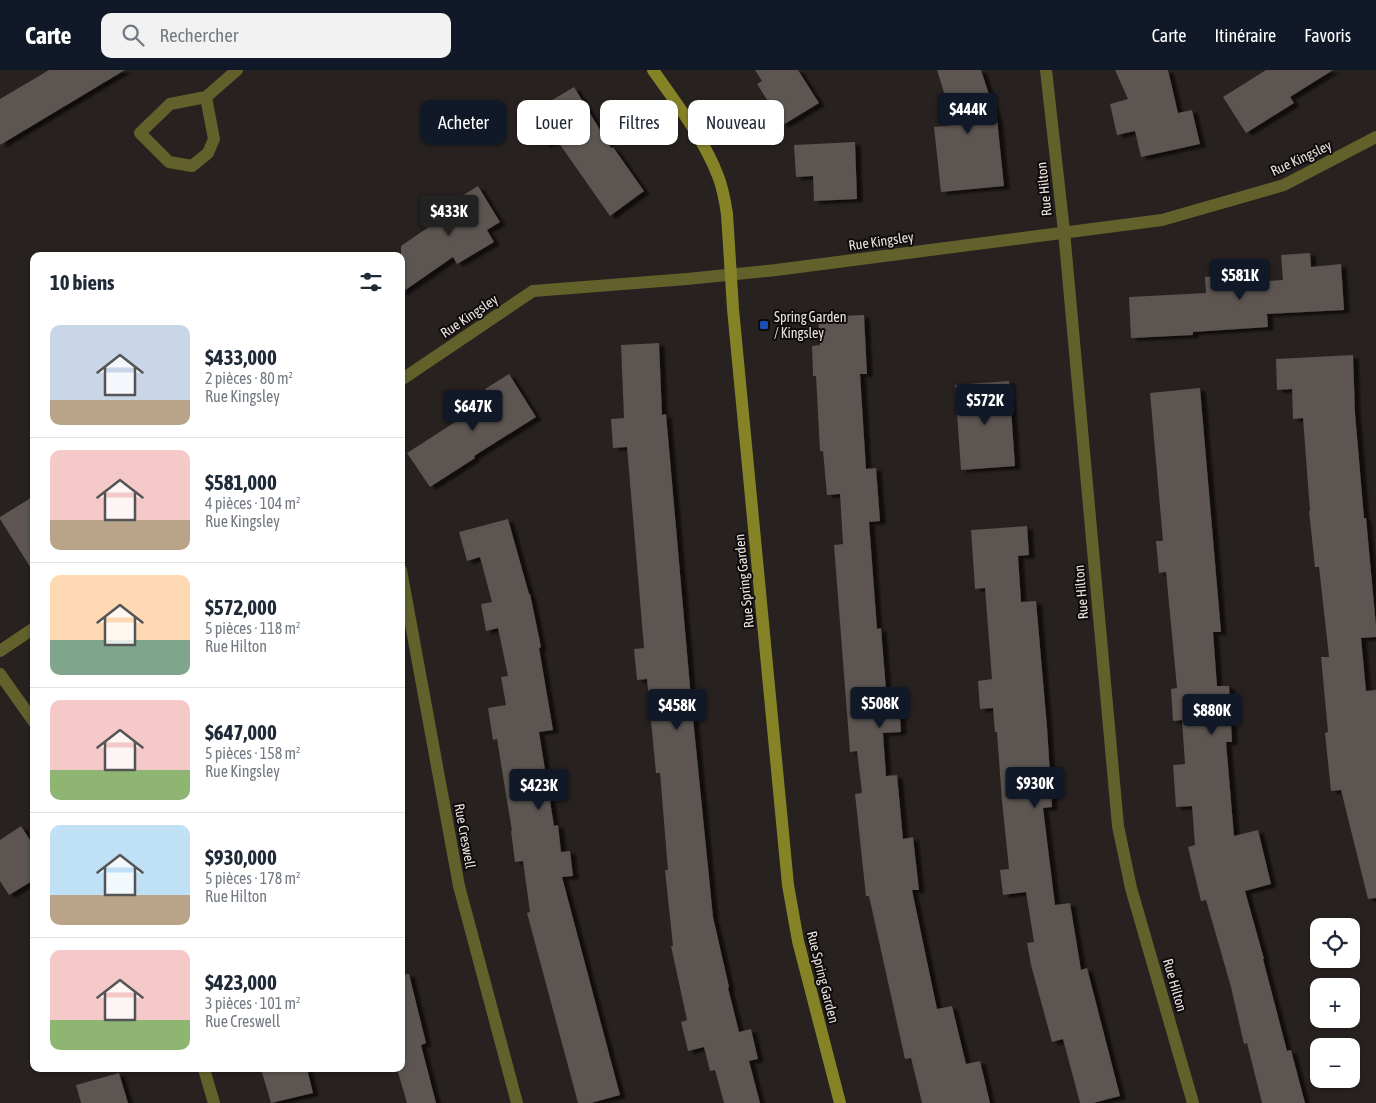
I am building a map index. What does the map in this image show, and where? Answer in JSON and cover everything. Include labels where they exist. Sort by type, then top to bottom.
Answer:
[{"type":"street","points":[[206,97],[214,139],[208,153],[192,166],[169,162],[140,133],[170,104],[206,97],[238,70]]},
{"type":"street","name":"Rue Spring Garden","points":[[653,70],[697,137],[718,176],[727,214],[788,885],[800,949],[840,1103]]},
{"type":"street","name":"Rue Hilton","points":[[1046,70],[1064,231],[1118,826],[1131,888],[1193,1103]]},
{"type":"street","name":"Rue Kingsley","points":[[405,377],[533,291],[776,270],[1064,231],[1162,220],[1284,185],[1376,137]]},
{"type":"street","name":"Rue Creswell","points":[[405,592],[459,886],[517,1103]]},
{"type":"street","points":[[0,651],[30,631]]},
{"type":"street","points":[[0,674],[30,716]]},
{"type":"street","points":[[205,1072],[214,1103]]},
{"type":"building","points":[[49,70],[125,70],[0,145],[0,99]]},
{"type":"building","points":[[755,70],[798,70],[819,103],[784,124],[784,100],[767,100],[757,84],[762,81]]},
{"type":"building","points":[[937,70],[981,70],[997,119],[1004,186],[941,192],[934,127],[954,125]]},
{"type":"building","points":[[1115,70],[1168,70],[1178,113],[1192,110],[1200,144],[1141,157],[1135,131],[1117,135],[1110,104],[1128,99]]},
{"type":"building","points":[[1266,70],[1333,70],[1290,97],[1294,103],[1246,133],[1223,97]]},
{"type":"building","points":[[574,87],[582,100],[552,100]]},
{"type":"building","points":[[590,113],[600,130],[600,145],[613,147],[644,191],[610,216],[560,145],[590,145]]},
{"type":"building","points":[[855,142],[857,199],[814,201],[813,176],[796,177],[794,145]]},
{"type":"building","points":[[478,186],[500,222],[487,230],[494,242],[457,264],[453,257],[405,290],[405,252],[401,252],[401,246],[433,224],[428,217]]},
{"type":"building","points":[[1310,253],[1311,267],[1341,264],[1344,310],[1267,314],[1268,327],[1193,332],[1193,335],[1131,338],[1129,297],[1206,293],[1205,277],[1236,274],[1237,283],[1283,280],[1281,255]]},
{"type":"building","points":[[864,315],[867,374],[860,374],[866,469],[876,468],[880,521],[869,522],[877,629],[881,628],[886,690],[898,689],[901,732],[883,733],[886,776],[897,775],[903,839],[913,837],[919,890],[912,890],[937,1009],[952,1006],[966,1064],[980,1061],[990,1103],[922,1103],[911,1058],[905,1059],[869,896],[866,896],[855,794],[862,793],[857,751],[850,752],[834,545],[843,544],[840,494],[827,495],[823,451],[820,451],[816,376],[813,376],[812,346],[820,345],[818,317]]},
{"type":"building","points":[[659,343],[662,415],[666,414],[691,698],[713,917],[739,1032],[751,1029],[758,1059],[749,1061],[760,1103],[724,1103],[715,1070],[710,1071],[704,1047],[688,1051],[681,1022],[687,1020],[671,946],[673,946],[665,870],[668,870],[660,773],[656,773],[647,679],[637,680],[634,649],[644,648],[627,447],[613,448],[611,419],[624,418],[621,345]]},
{"type":"building","points":[[1353,355],[1355,413],[1376,626],[1376,637],[1361,638],[1366,691],[1376,690],[1376,898],[1368,899],[1341,790],[1331,791],[1325,733],[1328,732],[1321,657],[1329,657],[1319,567],[1315,567],[1303,418],[1293,419],[1292,389],[1277,390],[1276,359]]},
{"type":"building","points":[[509,374],[536,417],[474,456],[475,458],[430,487],[407,453],[491,399],[485,389]]},
{"type":"building","points":[[1009,381],[1015,466],[961,470],[955,385]]},
{"type":"building","points":[[1200,388],[1221,632],[1213,632],[1217,686],[1229,686],[1232,742],[1226,742],[1234,836],[1258,830],[1271,884],[1245,891],[1287,1051],[1291,1050],[1305,1103],[1262,1103],[1247,1043],[1244,1044],[1231,987],[1206,900],[1201,901],[1188,847],[1195,845],[1192,806],[1176,807],[1173,765],[1185,764],[1182,720],[1173,721],[1171,689],[1177,688],[1166,572],[1159,573],[1156,541],[1163,541],[1150,393]]},
{"type":"building","points":[[30,498],[30,567],[0,519],[0,517]]},
{"type":"building","points":[[508,519],[530,594],[541,647],[539,648],[553,730],[539,732],[554,826],[558,825],[561,852],[570,851],[573,876],[562,877],[620,1095],[591,1103],[578,1103],[527,913],[530,912],[523,861],[515,862],[512,831],[497,739],[493,740],[488,708],[506,705],[501,677],[508,676],[498,628],[486,631],[481,604],[492,602],[480,557],[467,561],[459,532]]},
{"type":"building","points":[[1027,526],[1029,555],[1018,556],[1021,602],[1036,601],[1052,807],[1043,808],[1055,905],[1070,903],[1081,970],[1087,968],[1120,1096],[1093,1103],[1080,1103],[1063,1039],[1052,1042],[1031,965],[1027,943],[1034,942],[1026,892],[1003,895],[1000,870],[1009,869],[997,732],[995,732],[993,708],[980,709],[978,681],[992,679],[985,588],[975,589],[971,530]]},
{"type":"building","points":[[21,826],[30,840],[30,882],[9,895],[0,881],[0,840]]},
{"type":"building","points":[[405,974],[409,974],[426,1043],[421,1045],[436,1103],[407,1103],[398,1072],[405,1072]]},
{"type":"building","points":[[262,1072],[308,1072],[313,1093],[271,1103]]},
{"type":"building","points":[[119,1073],[128,1103],[81,1103],[76,1085]]},
{"type":"place","name":"Spring Garden / Kingsley","points":[[764,325]]}]
